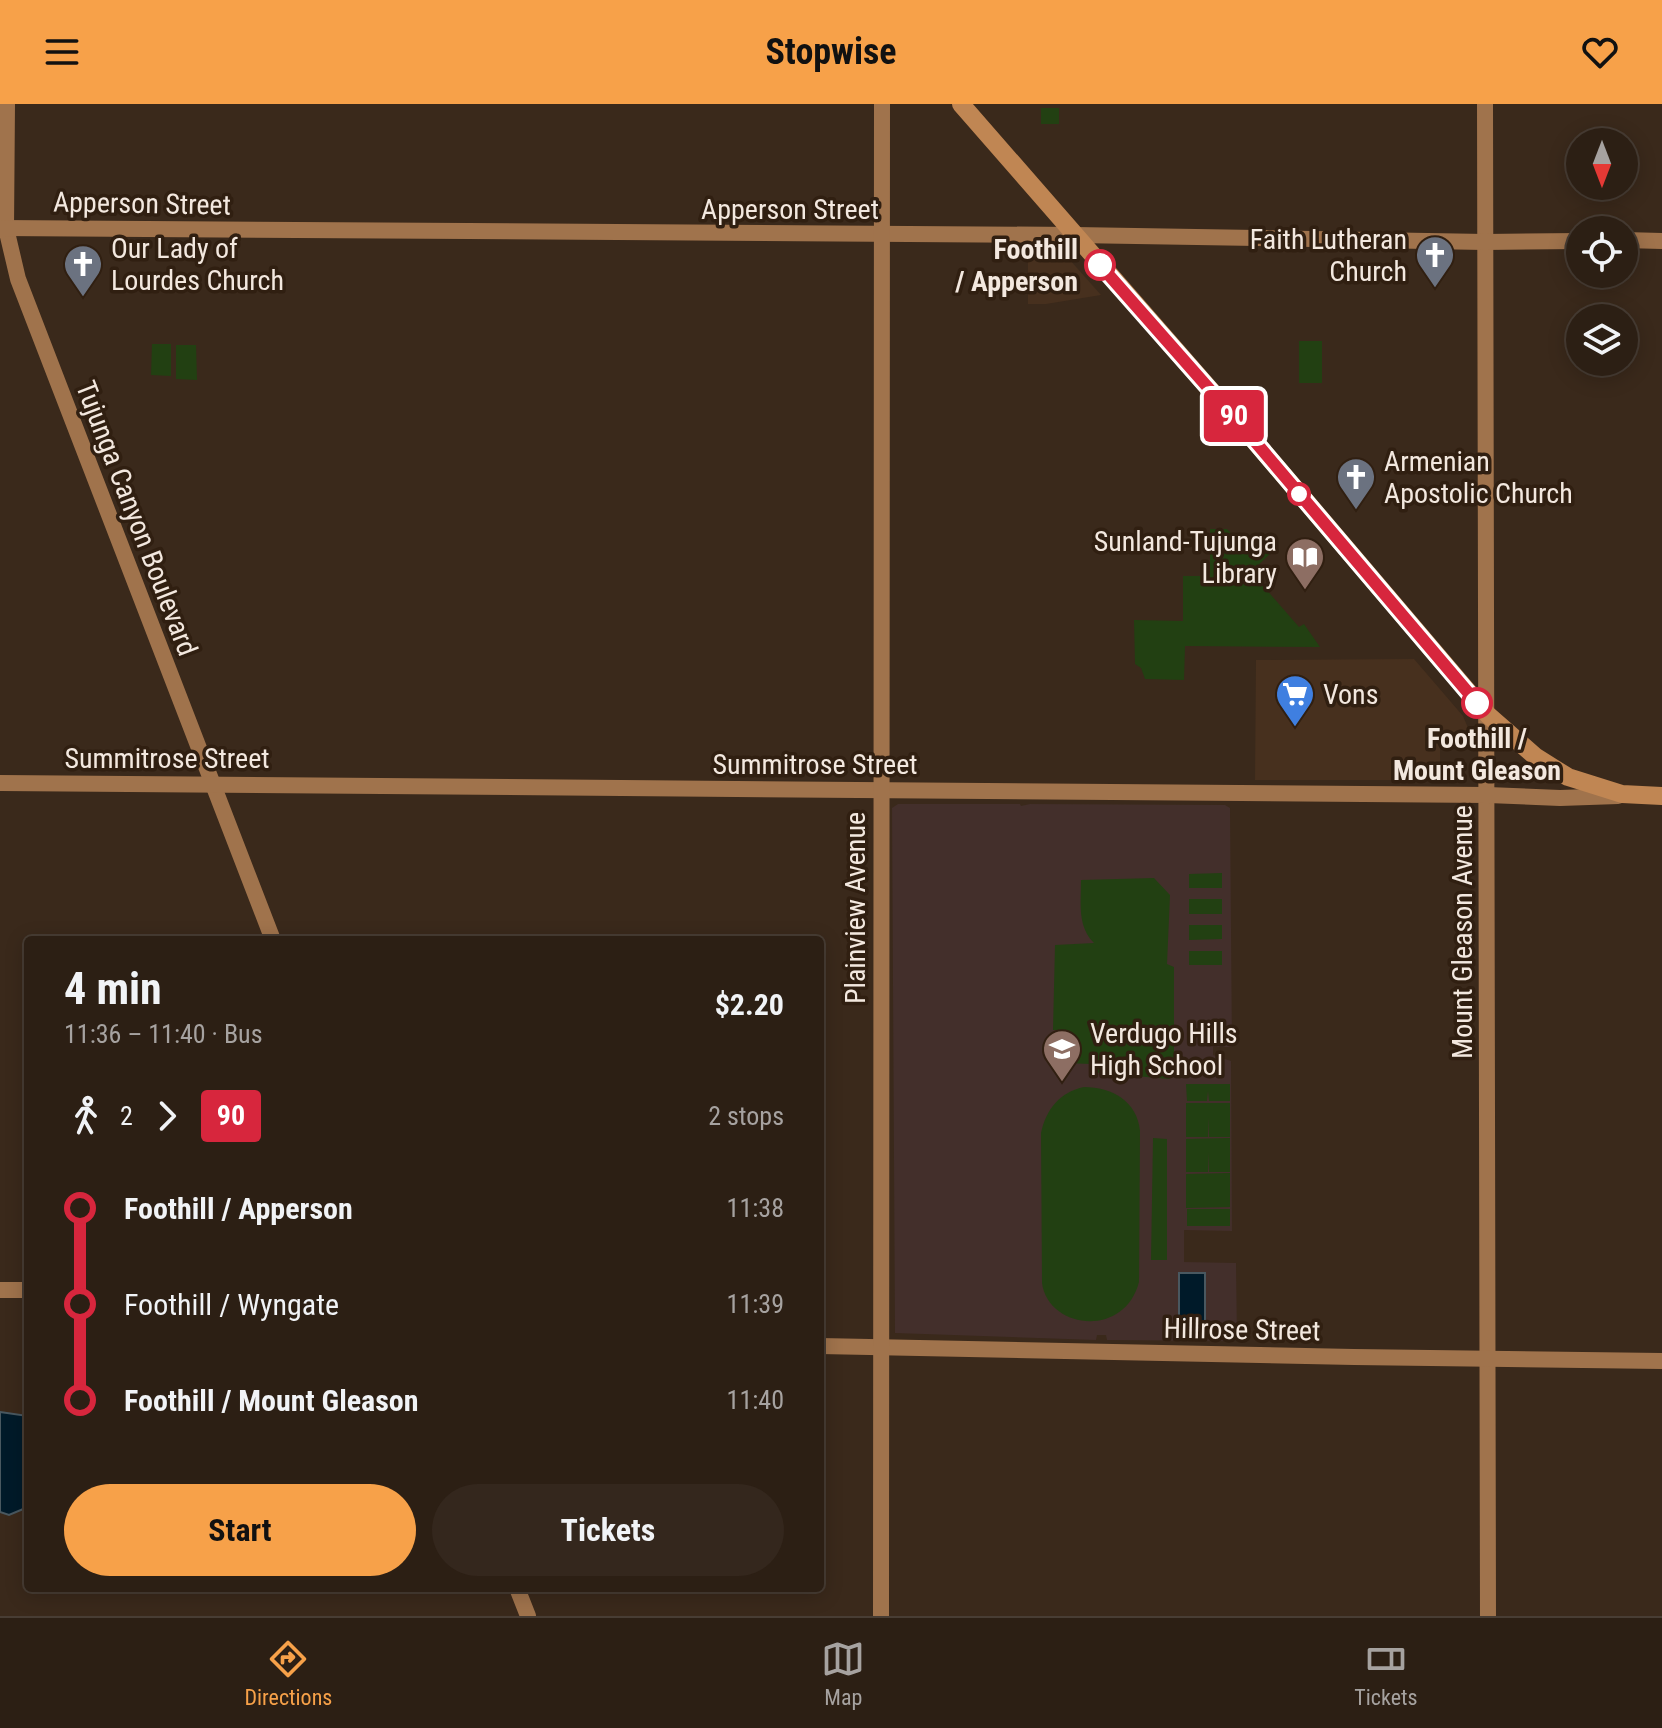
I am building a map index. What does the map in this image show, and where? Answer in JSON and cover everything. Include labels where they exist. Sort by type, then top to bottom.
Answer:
[{"type":"main road","points":[[961,104],[1488,715],[1515,741],[1557,772],[1591,786],[1630,795],[1662,796]]},
{"type":"street","name":"Tujunga Canyon Boulevard","points":[[7,104],[3,228],[18,279],[271,936]]},
{"type":"street","name":"Plainview Avenue","points":[[881,1616],[882,104]]},
{"type":"street","name":"Mount Gleason Avenue","points":[[1485,104],[1488,1616]]},
{"type":"street","name":"Apperson Street","points":[[3,228],[1566,241]]},
{"type":"street","points":[[1638,240],[1662,241]]},
{"type":"street","name":"Summitrose Street","points":[[0,783],[1560,798],[1630,795]]},
{"type":"street","points":[[0,1290],[24,1290]]},
{"type":"street","name":"Hillrose Street","points":[[824,1346],[1662,1361]]},
{"type":"street","points":[[519,1592],[528,1616]]},
{"type":"shaded area","points":[[1028,250],[1061,250],[1101,295],[1028,304]]},
{"type":"shaded area","points":[[1414,659],[1463,716],[1468,728],[1468,738],[1440,739],[1440,780],[1255,780],[1256,660]]},
{"type":"shaded area","name":"Verdugo Hills High School","points":[[898,804],[1225,805],[1230,808],[1232,1047],[1213,1047],[1213,1055],[1231,1061],[1232,1231],[1184,1230],[1184,1262],[1236,1263],[1237,1338],[1234,1341],[1107,1340],[1106,1335],[1097,1335],[1096,1340],[895,1333],[892,808]]},
{"type":"green space","points":[[1041,108],[1059,108],[1059,124],[1041,124]]},
{"type":"green space","points":[[1299,341],[1322,341],[1322,383],[1299,383]]},
{"type":"green space","points":[[152,344],[171,344],[171,376],[151,375]]},
{"type":"green space","points":[[176,345],[196,345],[197,380],[176,379]]},
{"type":"green space","points":[[1210,529],[1227,529],[1243,546],[1259,533],[1274,550],[1251,572],[1299,627],[1304,624],[1320,647],[1185,646],[1184,680],[1145,679],[1141,668],[1135,664],[1134,620],[1183,621],[1183,576],[1210,576]]},
{"type":"green space","points":[[1222,873],[1222,888],[1189,888],[1189,874]]},
{"type":"green space","points":[[1154,878],[1170,895],[1167,964],[1174,967],[1174,1076],[1169,1079],[1091,1072],[1091,1064],[1065,1063],[1058,1057],[1057,1030],[1053,1030],[1055,945],[1094,943],[1082,922],[1081,880]]},
{"type":"green space","points":[[1189,899],[1222,899],[1222,914],[1189,914]]},
{"type":"green space","points":[[1189,925],[1222,925],[1222,939],[1189,940]]},
{"type":"green space","points":[[1189,951],[1222,951],[1222,965],[1189,965]]},
{"type":"green space","points":[[1186,1084],[1230,1084],[1230,1101],[1209,1101],[1208,1091],[1207,1101],[1187,1101]]},
{"type":"green space","points":[[1075,1089],[1104,1090],[1121,1098],[1134,1111],[1140,1131],[1139,1282],[1131,1300],[1118,1313],[1087,1321],[1071,1318],[1058,1310],[1047,1299],[1042,1283],[1041,1133],[1046,1116],[1055,1103]]},
{"type":"green space","points":[[1186,1103],[1230,1103],[1230,1137],[1209,1137],[1208,1117],[1208,1137],[1186,1137]]},
{"type":"green space","points":[[1153,1138],[1167,1139],[1167,1260],[1151,1260]]},
{"type":"green space","points":[[1230,1138],[1230,1172],[1209,1172],[1208,1152],[1208,1172],[1186,1172],[1186,1139]]},
{"type":"green space","points":[[1230,1173],[1230,1207],[1186,1208],[1186,1174]]},
{"type":"green space","points":[[1187,1209],[1230,1209],[1230,1226],[1187,1226]]},
{"type":"water","points":[[1179,1273],[1205,1273],[1205,1324],[1179,1324]]},
{"type":"water","points":[[0,1412],[24,1415],[24,1509],[9,1515],[0,1512]]},
{"type":"bus line","name":"90","points":[[1100,265],[1241,425],[1477,703]]},
{"type":"place","name":"Foothill / Apperson","points":[[1100,265]]},
{"type":"place","name":"Faith Lutheran Church","points":[[1435,289]]},
{"type":"place","name":"Our Lady of Lourdes Church","points":[[83,298]]},
{"type":"place","name":"Armenian Apostolic Church","points":[[1356,511]]},
{"type":"place","name":"Sunland-Tujunga Library","points":[[1305,591]]},
{"type":"place","name":"Foothill / Mount Gleason","points":[[1477,703]]},
{"type":"place","name":"Vons","points":[[1295,728]]},
{"type":"place","name":"Verdugo Hills High School","points":[[1062,1083]]}]
